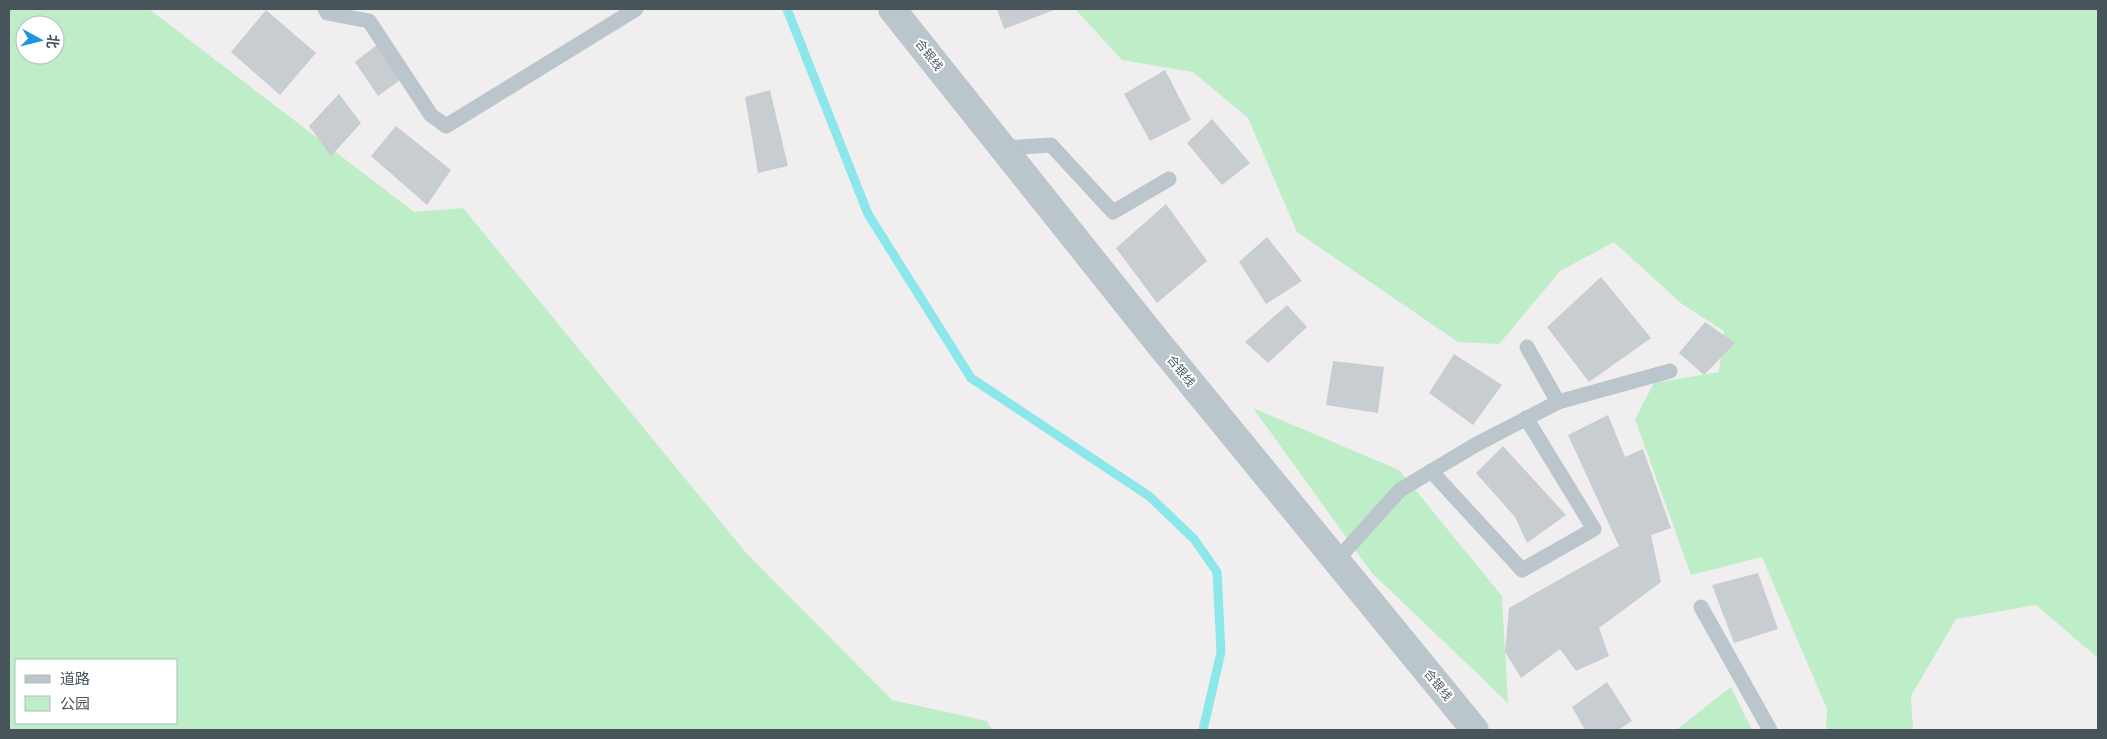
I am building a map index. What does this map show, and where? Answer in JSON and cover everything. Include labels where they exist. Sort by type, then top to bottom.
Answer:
[{"type":"street","name":"合银线","points":[[892,9],[1160,345],[1475,730]]},
{"type":"lane","points":[[325,9],[327,13],[371,15],[431,115],[446,126],[636,9]]},
{"type":"lane","points":[[1003,148],[1051,145],[1114,212],[1169,179]]},
{"type":"lane","points":[[1527,347],[1558,402]]},
{"type":"lane","points":[[1336,561],[1400,490],[1431,471],[1558,402],[1670,371]]},
{"type":"lane","points":[[1431,471],[1522,570],[1594,529],[1526,418]]},
{"type":"lane","points":[[1700,608],[1770,730]]},
{"type":"green space","points":[[9,9],[149,9],[414,212],[463,208],[747,554],[892,700],[987,721],[992,730],[9,730]]},
{"type":"green space","points":[[1075,9],[2098,9],[2098,658],[2036,605],[1956,619],[1911,696],[1913,730],[1826,730],[1827,709],[1762,557],[1691,575],[1635,419],[1654,383],[1719,372],[1724,331],[1682,304],[1614,242],[1560,271],[1499,344],[1458,342],[1297,232],[1248,118],[1193,72],[1122,60]]},
{"type":"green space","points":[[1253,408],[1399,470],[1502,596],[1508,703],[1372,573]]},
{"type":"green space","points":[[1731,687],[1752,730],[1676,730]]},
{"type":"building","points":[[997,9],[1057,9],[1004,29]]},
{"type":"building","points":[[266,10],[316,53],[280,95],[231,52]]},
{"type":"building","points":[[382,41],[407,75],[378,96],[355,62]]},
{"type":"building","points":[[1165,70],[1191,120],[1150,141],[1124,94]]},
{"type":"building","points":[[770,90],[788,166],[758,173],[745,97]]},
{"type":"building","points":[[339,94],[361,123],[331,156],[309,126]]},
{"type":"building","points":[[1212,119],[1250,163],[1222,185],[1187,143]]},
{"type":"building","points":[[396,126],[451,170],[427,205],[371,156]]},
{"type":"building","points":[[1166,204],[1207,261],[1157,303],[1116,248]]},
{"type":"building","points":[[1267,237],[1302,281],[1266,304],[1239,262]]},
{"type":"building","points":[[1601,277],[1651,338],[1589,382],[1547,327]]},
{"type":"building","points":[[1287,305],[1307,327],[1268,363],[1245,342]]},
{"type":"building","points":[[1705,322],[1735,343],[1704,375],[1679,353]]},
{"type":"building","points":[[1454,354],[1502,385],[1473,425],[1429,393]]},
{"type":"building","points":[[1333,361],[1384,367],[1378,413],[1326,405]]},
{"type":"building","points":[[1608,415],[1625,457],[1643,449],[1671,528],[1651,535],[1661,582],[1599,628],[1609,656],[1576,671],[1560,649],[1521,678],[1505,652],[1509,608],[1619,546],[1568,435]]},
{"type":"building","points":[[1503,446],[1566,515],[1527,543],[1515,517],[1476,473]]},
{"type":"building","points":[[1758,573],[1778,629],[1734,643],[1712,585]]},
{"type":"building","points":[[1607,682],[1632,721],[1618,730],[1585,730],[1572,707]]},
{"type":"waterway","points":[[787,9],[868,214],[971,378],[1149,496],[1194,539],[1217,572],[1221,652],[1203,730]]}]
